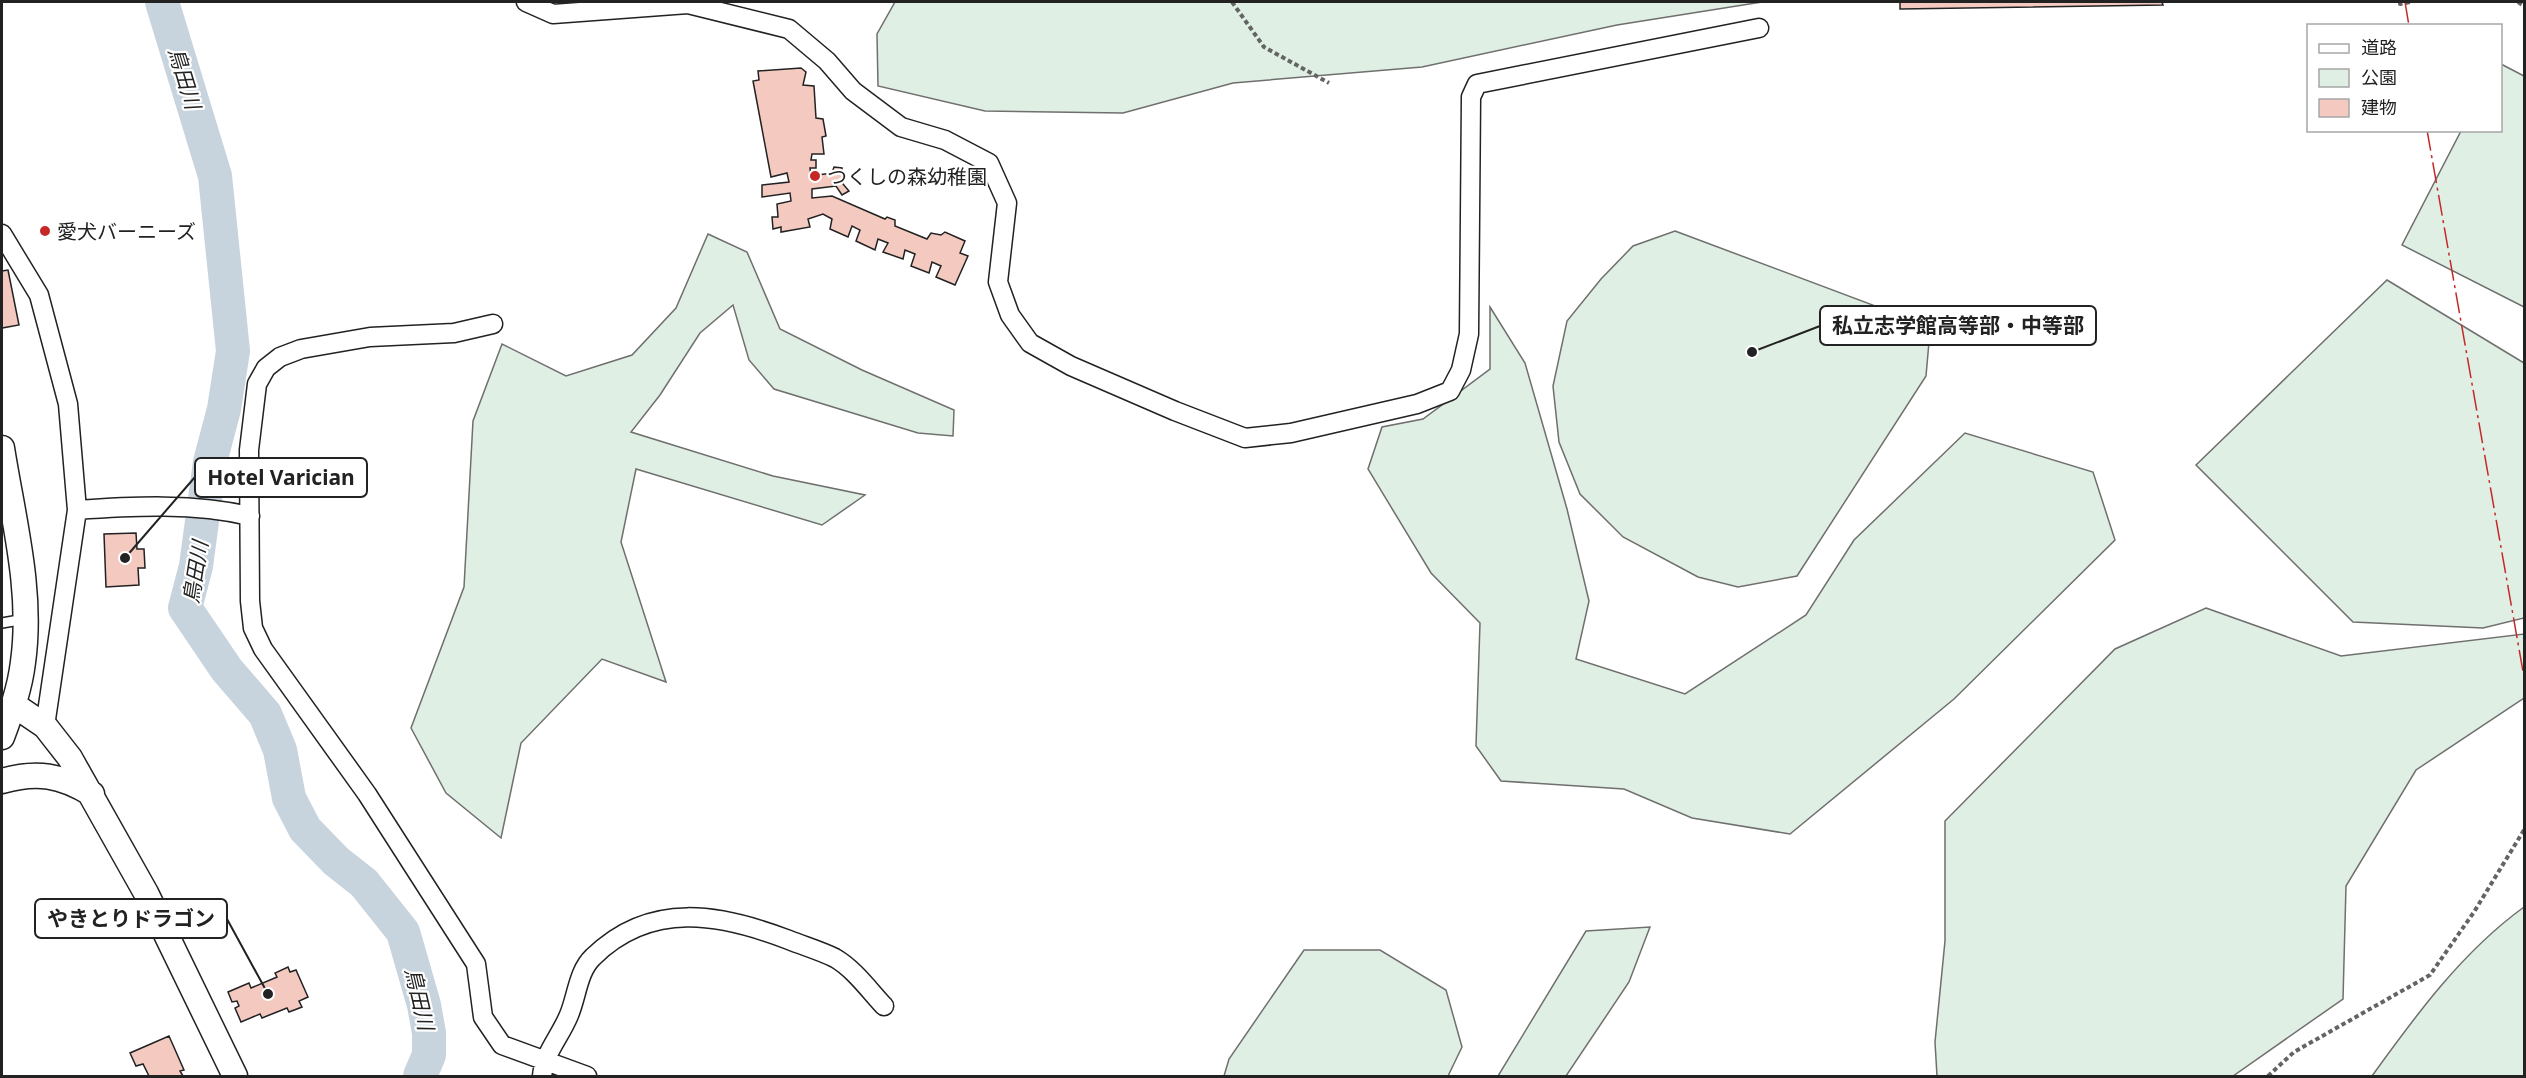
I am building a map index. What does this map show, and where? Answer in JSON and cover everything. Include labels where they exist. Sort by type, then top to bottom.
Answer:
[{"type":"street","points":[[526,2],[553,14],[687,4],[789,29],[827,61],[853,91],[901,127],[945,140],[989,163],[1007,203],[998,282],[1010,315],[1030,343],[1071,366],[1245,438],[1302,430],[1417,404],[1450,391],[1461,370],[1470,334],[1471,97],[1477,84],[1759,28]]},
{"type":"street","points":[[2,234],[39,295],[68,404],[77,510],[45,726]]},
{"type":"street","points":[[493,324],[454,333],[370,337],[301,349],[280,357],[266,368],[257,384],[244,515],[253,628],[263,649],[367,794],[476,964],[483,1017],[502,1045],[542,1069],[587,1077]]},
{"type":"street","points":[[2,448],[25,589],[13,621],[23,663],[14,705],[2,737]]},
{"type":"street","points":[[77,510],[127,506],[170,507],[244,515]]},
{"type":"street","points":[[14,705],[45,726],[58,739],[92,794],[146,893],[235,1077]]},
{"type":"street","points":[[2,781],[17,777],[43,776],[69,780],[92,794]]},
{"type":"street","points":[[542,1069],[569,1015],[582,976],[592,957],[625,933],[655,921],[683,916],[750,925],[835,958],[849,969],[884,1006]]},
{"type":"path","points":[[1232,2],[1264,47],[1329,83]]},
{"type":"path","points":[[2400,2],[2400,4],[2410,2]]},
{"type":"path","points":[[2518,2],[2524,6]]},
{"type":"path","points":[[2268,1077],[2294,1052],[2430,975],[2474,912],[2524,830]]},
{"type":"green space","points":[[895,2],[1762,2],[1617,25],[1422,67],[1233,83],[1123,113],[985,111],[878,86],[877,34]]},
{"type":"green space","points":[[2502,65],[2524,76],[2524,307],[2402,245],[2460,132],[2502,132]]},
{"type":"green space","points":[[1675,231],[1918,322],[1929,342],[1926,376],[1797,576],[1738,587],[1698,577],[1623,537],[1580,494],[1559,442],[1553,386],[1567,321],[1601,279],[1633,246]]},
{"type":"green space","points":[[708,234],[747,252],[780,329],[862,370],[954,410],[953,436],[918,433],[774,389],[749,360],[733,305],[700,333],[660,395],[631,432],[773,476],[865,495],[822,525],[636,469],[621,542],[666,682],[602,659],[521,743],[501,838],[446,793],[411,728],[464,587],[473,421],[502,344],[566,376],[632,355],[676,308]]},
{"type":"green space","points":[[2387,280],[2524,363],[2524,618],[2483,628],[2353,622],[2196,465]]},
{"type":"green space","points":[[1490,307],[1525,363],[1567,509],[1589,601],[1576,659],[1685,694],[1806,615],[1854,540],[1965,433],[2093,472],[2115,540],[1954,699],[1790,834],[1692,818],[1624,789],[1501,781],[1476,746],[1480,623],[1431,573],[1368,469],[1382,427],[1423,419],[1490,369]]},
{"type":"green space","points":[[2206,608],[2341,656],[2524,634],[2524,698],[2416,770],[2346,886],[2343,999],[2233,1076],[1937,1076],[1935,1042],[1945,941],[1945,821],[2115,649]]},
{"type":"green space","points":[[2524,907],[2524,1076],[2372,1076],[2423,1008],[2460,964],[2501,925]]},
{"type":"green space","points":[[1650,927],[1629,982],[1566,1076],[1498,1076],[1586,931]]},
{"type":"green space","points":[[1304,950],[1380,950],[1446,990],[1462,1047],[1448,1076],[1224,1076],[1229,1059]]},
{"type":"building","points":[[1900,2],[2162,2],[2163,5],[1900,9]]},
{"type":"building","name":"つくしの森幼稚園","points":[[801,68],[806,72],[803,85],[814,86],[816,118],[823,119],[826,136],[822,137],[824,154],[812,154],[811,160],[816,160],[816,168],[810,168],[811,176],[832,173],[834,167],[842,168],[843,184],[849,191],[842,195],[836,186],[812,189],[812,198],[832,196],[885,219],[887,217],[895,220],[895,226],[927,239],[931,233],[941,235],[945,232],[965,241],[960,253],[968,256],[955,285],[936,277],[941,266],[932,262],[929,273],[911,266],[915,254],[905,250],[903,259],[883,252],[888,243],[878,239],[875,250],[856,241],[860,230],[852,226],[848,237],[830,229],[832,219],[823,214],[808,219],[810,227],[781,232],[781,227],[773,229],[772,217],[778,217],[777,204],[791,201],[790,193],[762,197],[762,185],[789,182],[787,173],[771,177],[753,81],[759,80],[758,71]]},
{"type":"building","points":[[8,270],[19,325],[2,328],[2,271]]},
{"type":"building","points":[[136,533],[137,549],[144,549],[145,568],[138,568],[139,585],[106,587],[104,534]]},
{"type":"building","points":[[288,967],[290,972],[296,970],[308,997],[299,1001],[302,1007],[289,1012],[287,1008],[262,1018],[260,1014],[241,1022],[235,1008],[239,1006],[237,1001],[232,1002],[228,992],[249,983],[251,988],[277,977],[275,973]]},
{"type":"building","points":[[169,1036],[184,1070],[180,1071],[183,1076],[149,1076],[143,1064],[136,1066],[130,1053]]},
{"type":"waterway","name":"鳥田川","points":[[162,2],[215,176],[233,351],[224,409],[210,462],[196,566],[185,608],[227,670],[265,714],[280,750],[289,798],[305,829],[336,861],[364,883],[403,932],[424,1005],[429,1033],[429,1055],[420,1076]]},
{"type":"power","points":[[2405,2],[2409,24]]},
{"type":"power","points":[[2427,132],[2524,677]]},
{"type":"place","name":"つくしの森幼稚園","points":[[815,176]]},
{"type":"place","name":"愛犬バーニーズ","points":[[45,231]]},
{"type":"place","name":"私立志学館高等部・中等部","points":[[1752,352]]},
{"type":"place","name":"Hotel Varician","points":[[125,558]]},
{"type":"place","name":"やきとりドラゴン","points":[[268,994]]}]
